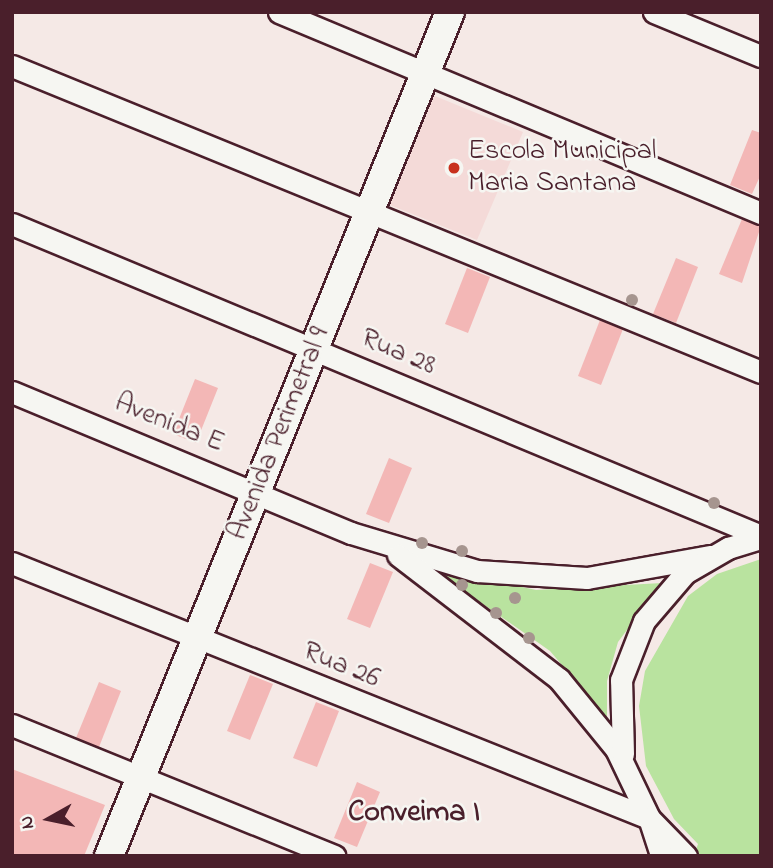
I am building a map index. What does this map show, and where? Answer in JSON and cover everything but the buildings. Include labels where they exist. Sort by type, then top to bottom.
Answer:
[{"type":"main road","name":"Avenida Perimetral 9","points":[[108,856],[259,489],[450,12]]},
{"type":"street","points":[[279,12],[761,213]]},
{"type":"street","points":[[654,12],[761,56]]},
{"type":"street","points":[[12,66],[761,372]]},
{"type":"street","name":"Rua 28","points":[[12,224],[761,537]]},
{"type":"street","name":"Avenida E","points":[[12,392],[259,489],[382,544]]},
{"type":"street","points":[[382,544],[477,571],[531,577],[650,572],[711,556],[761,537]]},
{"type":"street","points":[[382,544],[559,679],[587,707],[627,773],[649,818],[661,856]]},
{"type":"street","points":[[627,773],[618,711],[630,649],[662,595],[711,556]]},
{"type":"street","name":"Rua 26","points":[[12,563],[649,818]]},
{"type":"street","points":[[12,725],[334,856]]},
{"type":"street","points":[[649,818],[686,856]]},
{"type":"shaded area","name":"Escola Municipal Maria Santana","points":[[430,94],[523,132],[477,240],[385,203]]},
{"type":"green space","points":[[761,559],[761,856],[694,856],[698,844],[674,819],[646,766],[639,706],[645,671],[688,596],[717,574]]},
{"type":"green space","points":[[430,567],[536,590],[662,583],[618,642],[607,681],[607,718],[550,651]]},
{"type":"place","name":"Escola Municipal Maria Santana","points":[[454,168]]},
{"type":"district","name":"Conveima I","points":[[414,813]]}]
